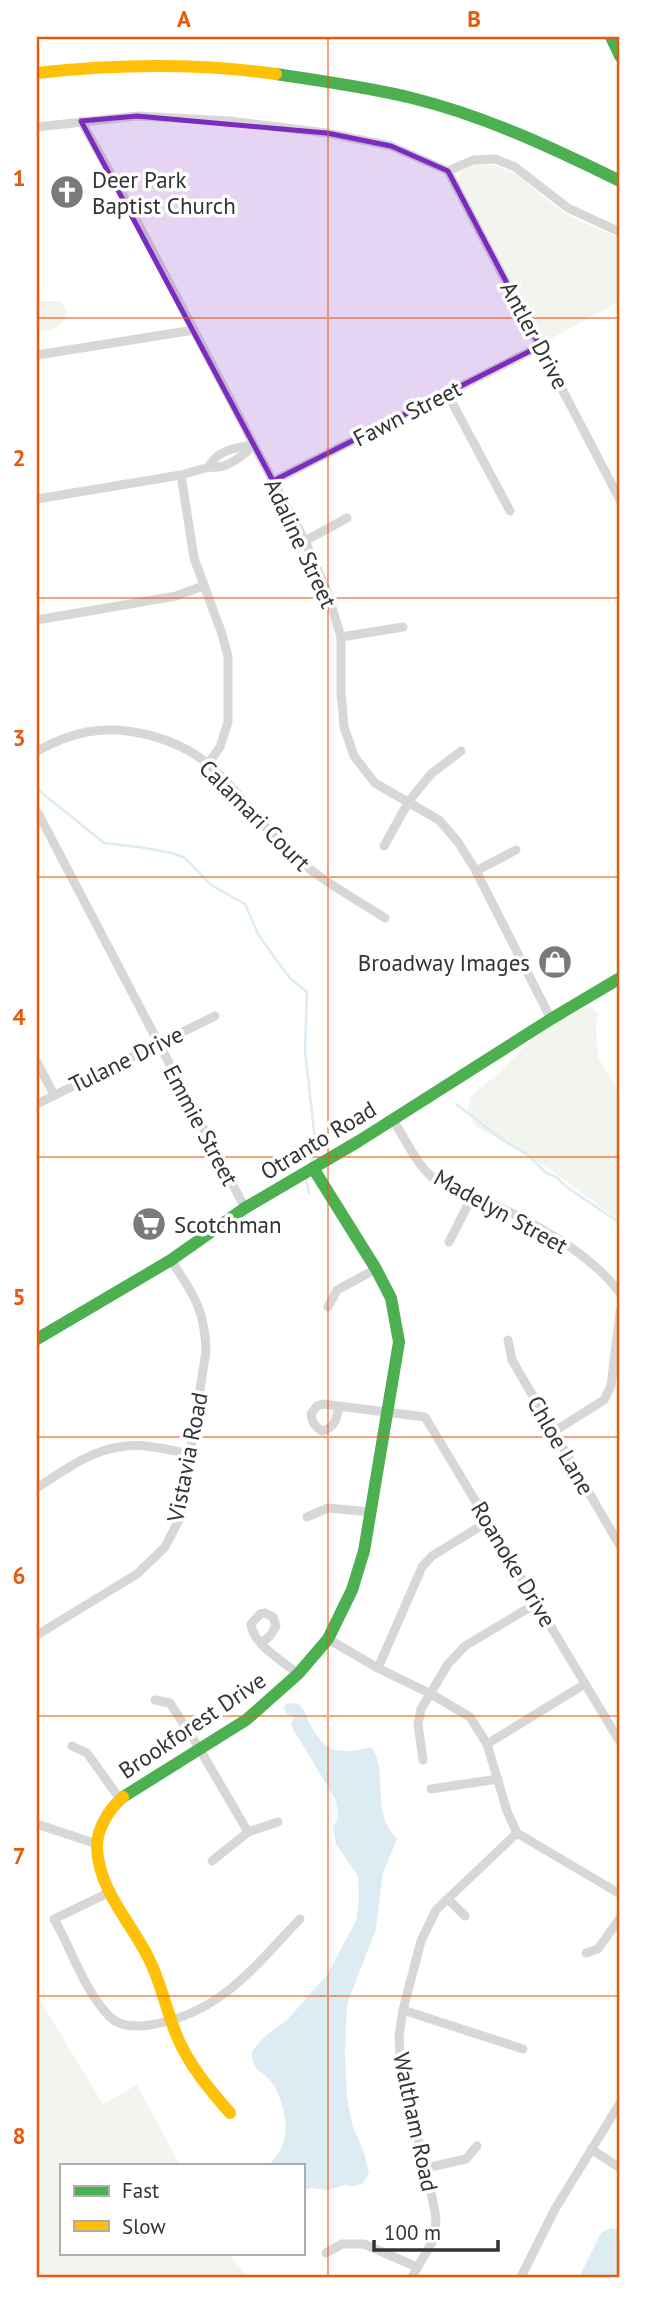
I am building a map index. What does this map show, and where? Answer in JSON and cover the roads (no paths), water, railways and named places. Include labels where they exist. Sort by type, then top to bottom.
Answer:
[{"type":"main road","points":[[611,37],[620,56]]},
{"type":"main road","points":[[37,73],[130,66],[210,66],[292,75],[412,98],[516,133],[620,181]]},
{"type":"main road","name":"Otranto Road","points":[[37,1339],[171,1260],[245,1208],[393,1120],[620,978]]},
{"type":"main road","name":"Brookforest Drive","points":[[97,1844],[106,1818],[120,1799],[246,1720],[298,1674],[328,1639],[352,1590],[364,1551],[399,1342],[391,1298],[313,1168]]},
{"type":"main road","points":[[97,1844],[100,1867],[108,1893],[146,1953],[159,1981],[177,2037],[208,2088],[230,2113]]},
{"type":"street","points":[[37,127],[150,116],[230,121],[327,133],[391,146],[448,171],[473,160],[495,159],[515,167],[568,208],[620,232]]},
{"type":"street","name":"Adaline Street","points":[[81,121],[127,202],[305,541],[327,591],[341,637],[344,727],[354,756],[375,783],[439,820],[458,842],[476,871],[551,1019]]},
{"type":"street","name":"Antler Drive","points":[[448,171],[620,500]]},
{"type":"street","points":[[37,355],[194,330]]},
{"type":"street","name":"Fawn Street","points":[[273,481],[540,346]]},
{"type":"street","points":[[447,393],[510,511]]},
{"type":"street","points":[[37,499],[181,475],[209,467],[217,468],[244,456],[254,445]]},
{"type":"street","points":[[181,475],[194,558],[228,656],[228,722],[220,747],[208,764]]},
{"type":"street","points":[[305,541],[347,518]]},
{"type":"street","points":[[37,620],[176,596],[203,586]]},
{"type":"street","points":[[341,637],[403,627]]},
{"type":"street","name":"Calamari Court","points":[[37,751],[54,742],[87,732],[119,731],[155,736],[184,749],[208,764],[286,849],[313,873],[385,918]]},
{"type":"street","points":[[384,846],[409,801],[431,774],[461,751]]},
{"type":"street","name":"Emmie Street","points":[[38,813],[245,1208]]},
{"type":"street","points":[[476,871],[516,850]]},
{"type":"street","name":"Tulane Drive","points":[[37,1104],[215,1016]]},
{"type":"street","points":[[37,1062],[54,1095]]},
{"type":"street","name":"Madelyn Street","points":[[393,1120],[417,1159],[434,1178],[520,1216],[588,1260],[608,1277],[620,1293]]},
{"type":"street","points":[[449,1241],[473,1195]]},
{"type":"street","name":"Vistavia Road","points":[[37,1635],[137,1574],[165,1547],[180,1518],[206,1351],[205,1324],[194,1296],[171,1260]]},
{"type":"street","points":[[328,1307],[337,1290],[376,1269]]},
{"type":"street","points":[[553,1432],[604,1400],[611,1386],[620,1311]]},
{"type":"street","name":"Chloe Lane","points":[[508,1340],[512,1360],[620,1546]]},
{"type":"street","points":[[339,1406],[389,1412]]},
{"type":"street","name":"Roanoke Drive","points":[[389,1412],[425,1417],[620,1742]]},
{"type":"street","points":[[37,1488],[92,1455],[111,1448],[128,1446],[191,1454]]},
{"type":"street","points":[[307,1517],[328,1508],[371,1512]]},
{"type":"street","points":[[378,1668],[422,1567],[432,1556],[489,1521]]},
{"type":"street","points":[[423,1760],[418,1724],[421,1709],[447,1664],[465,1646],[537,1603]]},
{"type":"street","points":[[328,1639],[470,1717],[487,1744],[507,1811],[517,1833],[620,1894]]},
{"type":"street","points":[[261,1643],[298,1674]]},
{"type":"street","points":[[487,1744],[585,1684]]},
{"type":"street","points":[[155,1700],[170,1703],[248,1832]]},
{"type":"street","points":[[72,1746],[87,1753],[120,1799]]},
{"type":"street","points":[[431,1789],[498,1779]]},
{"type":"street","points":[[212,1861],[248,1832],[278,1822]]},
{"type":"street","points":[[37,1824],[97,1844]]},
{"type":"street","name":"Waltham Road","points":[[412,2277],[435,2237],[436,2217],[401,2074],[398,2036],[403,2010],[421,1941],[436,1910],[517,1833]]},
{"type":"street","points":[[108,1893],[54,1919],[96,2000],[112,2019],[135,2027],[171,2022],[228,1993],[300,1919]]},
{"type":"street","points":[[448,1899],[465,1916]]},
{"type":"street","points":[[586,1953],[598,1949],[620,1918]]},
{"type":"street","points":[[403,2010],[523,2049]]},
{"type":"street","points":[[521,2277],[555,2209],[620,2103]]},
{"type":"street","points":[[426,2168],[466,2159],[477,2146]]},
{"type":"street","points":[[591,2149],[620,2168]]},
{"type":"street","points":[[326,2253],[342,2244],[364,2244],[417,2267]]},
{"type":"waterway","points":[[37,789],[104,843],[172,853],[185,858],[211,885],[245,904],[258,934],[277,961],[290,978],[307,992],[305,1051],[316,1149],[311,1164]]},
{"type":"waterway","points":[[456,1104],[503,1140],[528,1155],[545,1172],[620,1223]]},
{"type":"waterway","points":[[307,1177],[309,1193]]},
{"type":"place","name":"Deer Park Baptist Church","points":[[67,192]]},
{"type":"place","name":"Broadway Images","points":[[555,962]]},
{"type":"place","name":"Scotchman","points":[[149,1224]]}]
